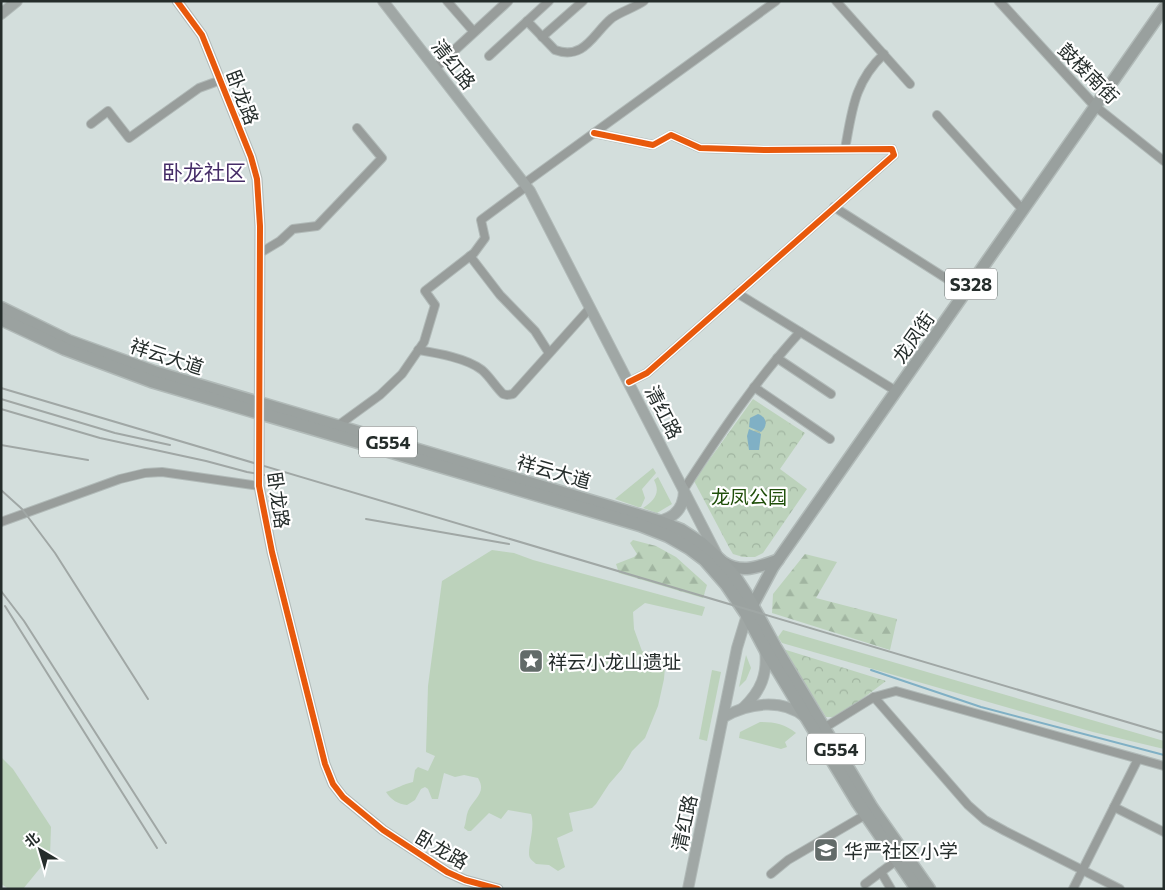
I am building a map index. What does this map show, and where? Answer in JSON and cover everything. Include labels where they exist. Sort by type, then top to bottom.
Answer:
[{"type":"highway","name":"祥云大道","points":[[1,308],[40,328],[103,354],[259,409],[640,525],[668,536],[694,551],[715,570],[750,610],[775,647],[872,808],[929,889]]},
{"type":"highway","name":"祥云大道","points":[[1,319],[36,337],[99,363],[152,381],[336,427],[658,521],[686,533],[720,560],[735,577],[765,649],[865,815],[917,889]]},
{"type":"main road","points":[[1,14],[17,1]]},
{"type":"main road","name":"清红路","points":[[383,1],[526,184],[720,560]]},
{"type":"main road","name":"龙凤街","points":[[750,610],[778,560],[1164,8]]},
{"type":"main road","points":[[658,521],[672,517],[680,510],[684,490]]},
{"type":"main road","points":[[720,560],[732,566],[745,569],[759,567],[778,560]]},
{"type":"main road","name":"清红路","points":[[688,889],[737,648],[750,610]]},
{"type":"main road","points":[[741,709],[756,694],[763,680],[766,668],[765,649]]},
{"type":"main road","points":[[724,717],[741,709],[761,705],[781,706],[796,710],[808,720]]},
{"type":"street","name":"卧龙路","points":[[177,1],[202,35],[256,173],[259,194],[260,253],[259,486],[272,552],[325,764],[333,784],[343,797],[365,817],[439,868],[458,877],[498,889]]},
{"type":"street","points":[[447,1],[474,32]]},
{"type":"street","points":[[435,68],[508,1]]},
{"type":"street","points":[[489,56],[549,1]]},
{"type":"street","points":[[542,38],[583,1]]},
{"type":"street","points":[[527,21],[551,47],[560,52],[578,50],[594,38],[614,16],[644,1]]},
{"type":"street","points":[[336,427],[380,395],[402,374],[424,342],[435,305],[425,290],[470,256],[482,244],[485,238],[481,220],[594,133],[776,1]]},
{"type":"street","points":[[836,1],[910,84]]},
{"type":"street","name":"鼓楼南街","points":[[998,1],[1095,106],[1164,161]]},
{"type":"street","points":[[845,149],[854,98],[864,76],[884,54]]},
{"type":"street","points":[[91,124],[108,111],[129,138],[199,88],[221,80]]},
{"type":"street","points":[[937,114],[1022,210]]},
{"type":"street","points":[[260,253],[280,241],[293,229],[317,226],[382,158],[357,128]]},
{"type":"street","points":[[594,133],[653,145],[671,134],[700,148],[766,150],[892,149],[894,155],[736,293],[648,373],[629,382]]},
{"type":"street","points":[[834,207],[966,291]]},
{"type":"street","points":[[470,256],[500,295],[535,330],[549,354]]},
{"type":"street","points":[[736,293],[896,391]]},
{"type":"street","points":[[418,350],[466,362],[481,369],[503,394],[513,394],[590,308]]},
{"type":"street","points":[[684,490],[754,387],[800,332]]},
{"type":"street","points":[[777,358],[831,394]]},
{"type":"street","points":[[754,387],[830,439]]},
{"type":"street","points":[[1,522],[120,479],[145,473],[162,472],[259,486]]},
{"type":"street","points":[[824,728],[874,697],[896,690],[1164,766]]},
{"type":"street","points":[[874,697],[968,805],[985,820],[1120,889]]},
{"type":"street","points":[[1073,889],[1138,759]]},
{"type":"street","points":[[1114,807],[1164,832]]},
{"type":"street","points":[[771,874],[788,860],[865,815]]},
{"type":"street","points":[[864,884],[897,860]]},
{"type":"street","points":[[881,872],[891,889]]},
{"type":"green space","name":"龙凤公园","points":[[753,399],[805,433],[780,469],[807,489],[763,553],[755,557],[743,557],[733,554],[694,481]]},
{"type":"green space","points":[[653,468],[656,473],[642,489],[645,498],[641,507],[615,499]]},
{"type":"green space","points":[[658,477],[672,504],[657,513],[643,508],[655,496],[657,489],[654,480]]},
{"type":"green space","points":[[633,540],[656,546],[676,557],[707,585],[703,598],[619,573],[616,564],[637,554],[630,543]]},
{"type":"green space","points":[[492,550],[514,553],[533,560],[705,607],[702,616],[645,603],[633,612],[634,629],[642,651],[660,658],[665,667],[658,706],[645,738],[632,751],[622,769],[596,804],[592,808],[569,813],[573,831],[557,838],[565,867],[558,871],[549,865],[536,864],[530,858],[531,814],[508,810],[501,819],[489,813],[471,831],[464,828],[468,811],[480,792],[481,788],[478,778],[464,775],[455,777],[444,773],[438,799],[432,799],[428,789],[425,787],[421,789],[415,800],[407,805],[395,801],[386,792],[413,782],[415,770],[418,767],[428,771],[435,756],[426,752],[428,686],[442,581]]},
{"type":"green space","points":[[805,554],[837,562],[816,598],[897,619],[890,650],[772,613],[773,594]]},
{"type":"green space","points":[[783,630],[1164,741],[1164,749],[1093,732],[782,643],[778,637]]},
{"type":"green space","points":[[783,649],[886,681],[838,717],[826,717]]},
{"type":"green space","points":[[746,655],[751,668],[746,680],[739,687]]},
{"type":"green space","points":[[712,670],[721,672],[707,741],[699,739]]},
{"type":"green space","points":[[760,722],[779,724],[788,727],[796,733],[785,742],[787,747],[781,749],[739,738],[740,732]]},
{"type":"green space","points":[[1,757],[13,769],[51,827],[50,856],[23,889],[9,889],[1,884]]},
{"type":"water","points":[[758,414],[766,422],[761,432],[749,427],[750,418]]},
{"type":"water","points":[[749,429],[761,434],[759,450],[749,450],[747,436]]},
{"type":"waterway","points":[[871,670],[981,707],[1164,755]]},
{"type":"railway","points":[[1,388],[1164,733]]},
{"type":"railway","points":[[1,399],[115,433],[170,445]]},
{"type":"railway","points":[[1,409],[100,438],[247,472],[282,478]]},
{"type":"railway","points":[[1,445],[88,460]]},
{"type":"railway","points":[[1,490],[22,509],[55,553],[148,699]]},
{"type":"railway","points":[[366,519],[509,544]]},
{"type":"railway","points":[[1,591],[24,621],[166,843]]},
{"type":"railway","points":[[5,606],[157,848]]},
{"type":"cycle path","points":[[177,1],[202,35],[251,157],[257,179],[260,226],[259,486],[272,552],[325,764],[333,784],[343,797],[383,830],[447,872],[465,880],[498,889]]},
{"type":"cycle path","points":[[594,133],[653,145],[671,135],[700,148],[766,150],[892,149],[894,155],[647,373],[629,382]]},
{"type":"place","name":"祥云小龙山遗址","points":[[531,661]]},
{"type":"place","name":"华严社区小学","points":[[826,850]]},
{"type":"district","name":"卧龙社区","points":[[204,171]]}]
